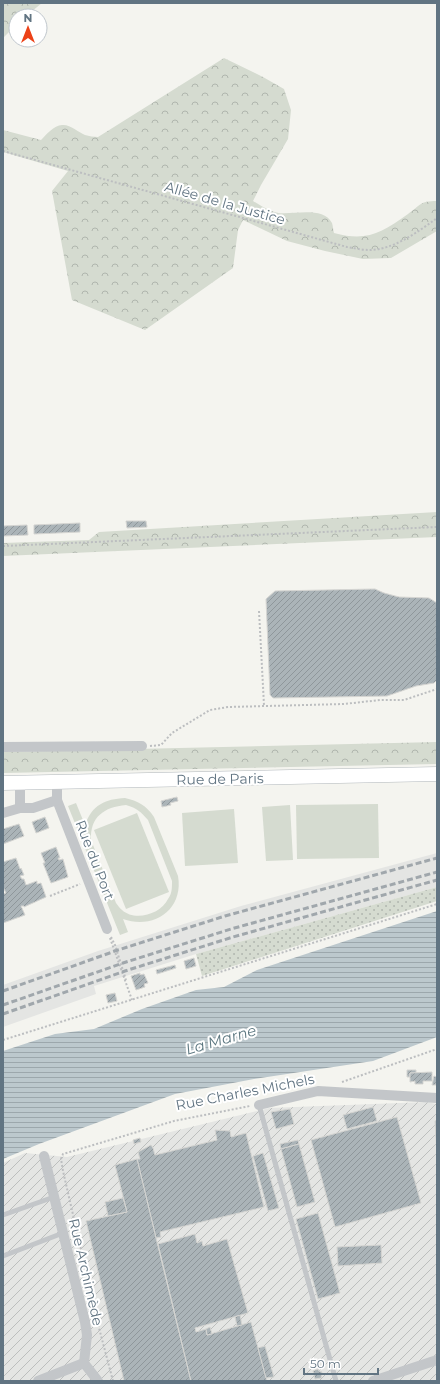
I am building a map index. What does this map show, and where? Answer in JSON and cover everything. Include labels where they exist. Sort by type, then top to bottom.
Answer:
[{"type":"main road","name":"Rue de Paris","points":[[3,784],[437,774]]},
{"type":"street","points":[[3,747],[142,746]]},
{"type":"street","points":[[20,783],[20,808]]},
{"type":"street","name":"Rue du Port","points":[[57,783],[58,800],[107,929]]},
{"type":"street","points":[[3,813],[20,808],[33,808],[58,800]]},
{"type":"street","name":"Rue Charles Michels","points":[[259,1105],[318,1091],[437,1098]]},
{"type":"street","points":[[44,1156],[54,1196]]},
{"type":"street","name":"Rue Archimède","points":[[54,1196],[85,1322],[87,1341],[84,1363]]},
{"type":"street","points":[[373,1381],[437,1360]]},
{"type":"street","points":[[38,1381],[84,1363],[98,1381]]},
{"type":"lane","points":[[259,1105],[336,1381]]},
{"type":"lane","points":[[3,1215],[54,1196]]},
{"type":"lane","points":[[3,1256],[63,1233]]},
{"type":"path","name":"Allée de la Justice","points":[[3,150],[347,247],[370,250],[390,246],[412,235],[437,218]]},
{"type":"path","points":[[3,546],[437,526]]},
{"type":"path","points":[[259,611],[264,705]]},
{"type":"path","points":[[142,746],[161,745],[172,733],[210,710],[228,707],[264,705],[344,704],[380,700],[404,700],[437,689]]},
{"type":"path","points":[[50,896],[88,881]]},
{"type":"path","points":[[3,1040],[437,904]]},
{"type":"path","points":[[107,929],[132,1000]]},
{"type":"path","points":[[340,1083],[437,1049]]},
{"type":"path","name":"Rue Charles Michels","points":[[114,1381],[99,1328],[63,1171],[61,1160],[63,1154],[174,1121],[259,1105]]},
{"type":"shaded area","points":[[437,853],[437,887],[196,954],[94,986],[96,994],[3,1027],[3,985],[98,951],[241,906]]},
{"type":"shaded area","points":[[426,1102],[437,1104],[437,1381],[3,1381],[3,1163],[25,1153],[67,1157],[269,1108]]},
{"type":"green space","points":[[3,3],[42,3],[36,8],[8,8],[8,33],[3,38]]},
{"type":"green space","points":[[224,58],[284,89],[291,110],[288,139],[253,201],[268,210],[278,213],[308,212],[322,215],[328,218],[332,223],[334,233],[346,236],[365,236],[381,231],[390,226],[423,203],[437,201],[437,231],[391,258],[363,259],[287,241],[243,220],[238,230],[233,268],[145,330],[72,300],[52,191],[68,171],[3,152],[3,130],[41,140],[53,128],[59,125],[65,125],[85,135],[98,137]]},
{"type":"green space","points":[[437,512],[437,537],[3,556],[3,543],[89,540],[99,532]]},
{"type":"green space","points":[[437,742],[437,764],[3,773],[3,752]]},
{"type":"green space","points":[[125,798],[138,802],[148,809],[154,817],[178,876],[179,888],[176,899],[164,914],[145,922],[134,922],[123,919],[128,932],[120,935],[68,806],[76,803],[85,825],[91,812],[100,804]],"holes":[[[126,805],[133,807],[148,820],[172,881],[171,893],[165,904],[160,909],[147,915],[140,916],[127,914],[116,903],[91,840],[91,832],[96,819],[111,808]]]},
{"type":"green space","points":[[378,804],[379,858],[297,859],[296,805]]},
{"type":"green space","points":[[290,805],[293,860],[266,861],[262,807]]},
{"type":"green space","points":[[234,809],[238,863],[185,866],[182,813]]},
{"type":"green space","points":[[137,813],[169,892],[126,909],[94,830]]},
{"type":"green space","points":[[437,887],[437,901],[202,976],[196,954]]},
{"type":"water","name":"La Marne","points":[[437,911],[437,1037],[373,1061],[254,1079],[175,1094],[39,1144],[3,1159],[3,1051],[55,1034],[94,1029],[142,1009],[196,990],[224,987],[257,970]]},
{"type":"building","points":[[126,521],[146,521],[147,527],[127,528]]},
{"type":"building","points":[[80,523],[80,532],[34,534],[34,525]]},
{"type":"building","points":[[27,525],[28,535],[3,536],[3,526]]},
{"type":"building","points":[[375,589],[399,597],[429,598],[437,603],[437,680],[434,683],[416,686],[387,696],[273,698],[270,695],[266,599],[275,591]]},
{"type":"building","points":[[177,797],[178,801],[170,803],[171,805],[162,807],[161,801]]},
{"type":"building","points":[[45,817],[49,828],[36,833],[32,822]]},
{"type":"building","points":[[19,824],[24,836],[3,844],[3,829]]},
{"type":"building","points":[[56,847],[60,858],[58,858],[59,860],[63,859],[68,877],[51,883],[43,863],[45,863],[41,853]]},
{"type":"building","points":[[16,858],[24,875],[20,876],[24,879],[26,885],[37,881],[37,884],[41,883],[46,897],[24,907],[21,906],[25,915],[3,923],[3,894],[6,893],[3,887],[3,862]]},
{"type":"building","points":[[194,958],[196,966],[186,969],[184,961]]},
{"type":"building","points":[[175,965],[176,968],[157,974],[156,970]]},
{"type":"building","points":[[140,973],[140,975],[144,974],[148,983],[144,984],[145,987],[136,990],[131,976]]},
{"type":"building","points":[[115,993],[117,1001],[108,1003],[106,995]]},
{"type":"building","points":[[407,1070],[416,1070],[416,1073],[410,1073],[410,1077],[407,1077]]},
{"type":"building","points":[[432,1072],[432,1081],[423,1081],[423,1084],[415,1084],[415,1081],[410,1082],[410,1073]]},
{"type":"building","points":[[434,1076],[437,1077],[436,1085],[432,1085]]},
{"type":"building","points":[[373,1107],[377,1121],[347,1129],[343,1115]]},
{"type":"building","points":[[290,1109],[294,1124],[276,1129],[271,1112]]},
{"type":"building","points":[[397,1117],[421,1203],[335,1227],[311,1140]]},
{"type":"building","points":[[437,1120],[437,1155],[435,1121]]},
{"type":"building","points":[[215,1130],[230,1131],[231,1137],[246,1133],[264,1207],[160,1232],[161,1237],[156,1238],[137,1159],[140,1159],[138,1152],[151,1145],[155,1155],[217,1140]]},
{"type":"building","points":[[140,1138],[141,1142],[134,1144],[133,1140]]},
{"type":"building","points":[[298,1140],[299,1144],[281,1149],[280,1144]]},
{"type":"building","points":[[299,1144],[315,1202],[297,1207],[281,1149]]},
{"type":"building","points":[[263,1153],[279,1208],[268,1211],[253,1156]]},
{"type":"building","points":[[137,1159],[191,1381],[124,1381],[86,1221],[127,1212],[115,1165]]},
{"type":"building","points":[[123,1198],[127,1212],[108,1216],[105,1202]]},
{"type":"building","points":[[318,1213],[340,1293],[318,1299],[296,1219]]},
{"type":"building","points":[[195,1234],[197,1243],[202,1241],[203,1246],[227,1239],[248,1313],[195,1328],[196,1332],[206,1329],[207,1335],[251,1322],[267,1381],[191,1381],[158,1244]]},
{"type":"building","points":[[381,1245],[382,1263],[338,1266],[337,1247]]},
{"type":"building","points":[[240,1315],[242,1325],[237,1326],[235,1317]]},
{"type":"building","points":[[210,1327],[212,1334],[207,1335],[206,1329]]},
{"type":"building","points":[[265,1346],[274,1377],[266,1378],[258,1348]]},
{"type":"building","points":[[318,1369],[322,1372],[321,1378],[315,1379],[313,1371]]},
{"type":"railway","points":[[3,991],[118,950],[225,916],[437,858]]},
{"type":"railway","points":[[3,1005],[123,963],[231,929],[437,872]]},
{"type":"railway","points":[[3,1014],[125,971],[233,937],[437,880]]}]
